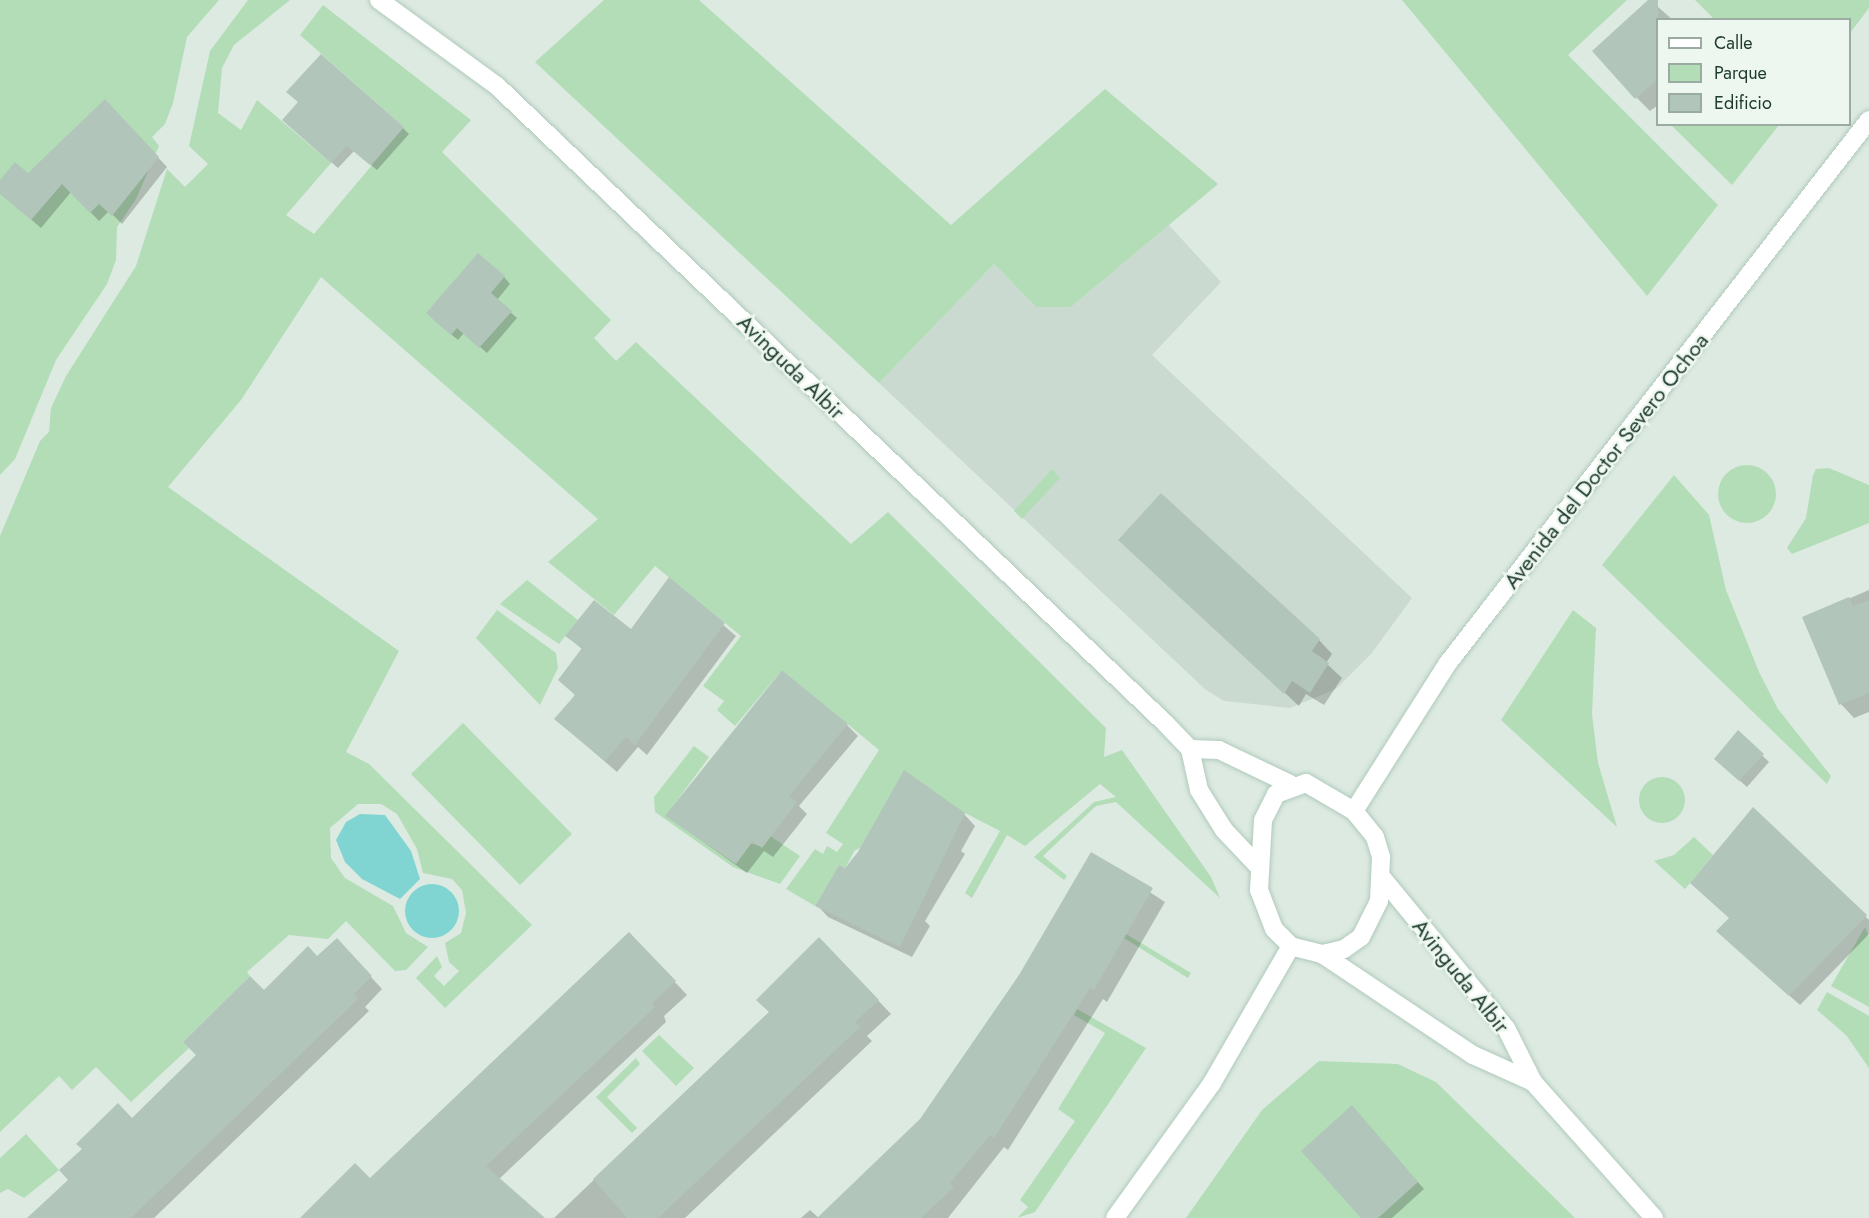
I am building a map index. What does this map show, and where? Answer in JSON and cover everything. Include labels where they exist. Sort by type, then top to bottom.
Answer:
[{"type":"street","name":"Avinguda Albir","points":[[379,0],[497,86],[1190,749]]},
{"type":"street","name":"Avenida del Doctor Severo Ochoa","points":[[1354,811],[1448,663],[1869,120]]},
{"type":"street","points":[[1258,866],[1224,830],[1199,790],[1190,749],[1219,750],[1290,784],[1319,788],[1354,811],[1375,837],[1383,879],[1362,937],[1344,949],[1323,954],[1291,946],[1264,909],[1258,866],[1263,820],[1276,794],[1290,784]]},
{"type":"street","name":"Avinguda Albir","points":[[1383,879],[1506,1028],[1533,1082]]},
{"type":"street","points":[[1115,1218],[1212,1083],[1291,946]]},
{"type":"street","name":"Avinguda Albir","points":[[1323,954],[1473,1055],[1533,1082]]},
{"type":"street","points":[[1533,1082],[1654,1218]]},
{"type":"shaded area","points":[[1169,225],[1221,282],[1152,355],[1412,598],[1371,654],[1336,689],[1290,708],[1224,701],[1206,690],[879,383],[994,264],[1036,307],[1071,307]]},
{"type":"green space","points":[[0,0],[219,0],[187,37],[173,103],[165,124],[152,137],[159,146],[136,199],[117,227],[116,260],[107,284],[56,360],[15,459],[0,475]]},
{"type":"green space","points":[[248,0],[290,0],[234,45],[222,68],[218,113],[241,130],[257,100],[331,163],[286,215],[314,234],[404,127],[300,35],[323,5],[471,120],[442,152],[611,320],[594,338],[616,361],[636,342],[851,544],[888,512],[1106,728],[1104,757],[1122,750],[1211,877],[1220,898],[1116,802],[1096,806],[1043,856],[1067,876],[1064,880],[1034,857],[1094,802],[1116,797],[1100,784],[1025,846],[1007,835],[972,898],[965,893],[1000,831],[965,813],[855,850],[845,868],[839,865],[815,906],[786,889],[815,849],[823,854],[827,846],[837,852],[843,844],[826,833],[879,750],[782,670],[735,726],[717,710],[724,701],[703,686],[741,636],[655,566],[614,615],[548,562],[598,519],[321,277],[241,400],[168,487],[399,651],[346,752],[369,764],[532,925],[445,1008],[416,978],[437,956],[442,967],[434,976],[444,986],[459,971],[449,962],[445,943],[461,933],[466,913],[462,890],[452,879],[423,873],[417,849],[397,814],[381,804],[358,804],[330,828],[331,858],[345,878],[393,906],[406,933],[428,947],[406,970],[395,971],[346,921],[328,939],[289,935],[247,972],[250,976],[183,1042],[189,1048],[131,1102],[96,1067],[72,1090],[59,1076],[0,1132],[0,536],[40,441],[49,432],[51,408],[66,376],[136,266],[167,169],[185,187],[208,164],[189,146],[210,51]]},
{"type":"green space","points":[[604,0],[699,0],[951,225],[1105,89],[1218,184],[1071,307],[1036,307],[994,264],[879,383],[535,62]]},
{"type":"green space","points":[[1402,0],[1627,0],[1568,55],[1718,205],[1647,296]]},
{"type":"green space","points":[[1695,0],[1869,0],[1869,8],[1851,32],[1851,18],[1713,18]]},
{"type":"green space","points":[[1672,126],[1778,126],[1732,185]]},
{"type":"green space","points":[[1747,465],[1758,467],[1771,478],[1776,494],[1774,505],[1763,518],[1747,523],[1736,521],[1723,510],[1718,494],[1720,483],[1731,470]]},
{"type":"green space","points":[[1829,468],[1869,485],[1869,523],[1792,554],[1787,548],[1806,518],[1813,475],[1816,469]]},
{"type":"green space","points":[[1052,469],[1060,478],[1022,519],[1014,511]]},
{"type":"green space","points":[[1674,475],[1709,515],[1726,590],[1759,672],[1778,709],[1831,776],[1827,784],[1602,565]]},
{"type":"green space","points":[[527,580],[578,620],[559,644],[500,604]]},
{"type":"green space","points":[[497,610],[556,653],[558,668],[540,705],[476,638]]},
{"type":"green space","points":[[1573,610],[1596,628],[1592,714],[1598,763],[1617,827],[1501,720]]},
{"type":"green space","points":[[463,723],[572,834],[520,885],[411,774]]},
{"type":"green space","points":[[694,746],[709,757],[666,816],[762,847],[770,836],[800,856],[780,884],[733,867],[655,812],[654,797]]},
{"type":"green space","points":[[1662,777],[1678,784],[1685,800],[1678,816],[1662,823],[1646,816],[1639,800],[1646,784]]},
{"type":"green space","points":[[1694,837],[1713,855],[1685,889],[1654,861],[1674,855]]},
{"type":"green space","points":[[1865,927],[1869,937],[1869,1007],[1831,986]]},
{"type":"green space","points":[[1121,931],[1191,973],[1188,978],[1119,935]]},
{"type":"green space","points":[[1827,992],[1869,1016],[1869,1068],[1846,1035],[1817,1010]]},
{"type":"green space","points":[[1077,1009],[1146,1048],[1035,1212],[1017,1218],[1028,1207],[1020,1200],[1075,1121],[1058,1109],[1105,1033],[1074,1015]]},
{"type":"green space","points":[[659,1035],[694,1068],[676,1086],[642,1051]]},
{"type":"green space","points":[[636,1058],[640,1064],[607,1097],[637,1128],[632,1133],[596,1097]]},
{"type":"green space","points":[[1319,1061],[1398,1064],[1436,1082],[1575,1218],[1186,1218],[1262,1110]]},
{"type":"green space","points":[[26,1134],[59,1170],[24,1198],[8,1189],[0,1193],[0,1158]]},
{"type":"water","points":[[360,814],[385,815],[411,851],[420,879],[400,899],[362,879],[345,862],[336,840],[346,822]]},
{"type":"water","points":[[427,884],[437,884],[447,888],[455,896],[459,911],[455,926],[447,934],[437,938],[427,938],[417,934],[409,926],[405,916],[405,906],[409,896],[417,888]]},
{"type":"building","points":[[1648,0],[1658,0],[1656,81],[1635,99],[1592,51]]},
{"type":"building","points":[[321,54],[404,127],[370,165],[347,146],[331,163],[282,120],[298,102],[286,92]]},
{"type":"building","points":[[105,99],[159,157],[112,216],[99,204],[90,213],[62,184],[31,220],[0,194],[0,180],[15,162],[28,173]]},
{"type":"building","points":[[478,253],[505,276],[491,293],[512,311],[479,348],[457,328],[451,335],[426,313]]},
{"type":"building","points":[[1161,493],[1320,639],[1312,651],[1329,663],[1310,693],[1292,681],[1284,694],[1118,540]]},
{"type":"building","points":[[669,577],[725,623],[635,745],[626,737],[605,761],[554,719],[575,695],[558,680],[582,648],[565,636],[594,600],[631,629]]},
{"type":"building","points":[[1849,597],[1853,606],[1869,600],[1869,693],[1839,705],[1802,617]]},
{"type":"building","points":[[782,670],[848,724],[789,796],[797,802],[762,848],[753,841],[736,864],[665,816]]},
{"type":"building","points":[[1738,730],[1764,754],[1739,781],[1714,759]]},
{"type":"building","points":[[904,770],[965,813],[900,947],[815,906],[839,865],[845,868],[858,852]]},
{"type":"building","points":[[1753,807],[1867,915],[1789,996],[1716,931],[1729,918],[1690,883]]},
{"type":"building","points":[[1091,852],[1153,888],[1094,990],[1090,988],[994,1138],[990,1135],[950,1183],[954,1187],[921,1218],[817,1218],[920,1119],[1019,975]]},
{"type":"building","points":[[629,932],[676,981],[652,1003],[654,1008],[486,1166],[545,1218],[300,1218],[355,1163],[370,1178]]},
{"type":"building","points":[[819,937],[879,1000],[855,1022],[860,1027],[658,1218],[627,1218],[593,1179],[769,1012],[756,1000]]},
{"type":"building","points":[[337,938],[372,976],[354,994],[358,999],[131,1218],[27,1218],[68,1180],[59,1170],[82,1149],[76,1144],[118,1103],[132,1118],[196,1055],[183,1042],[250,976],[264,990],[308,946],[317,956]]},
{"type":"building","points":[[1352,1105],[1418,1182],[1378,1218],[1361,1218],[1301,1151]]}]
